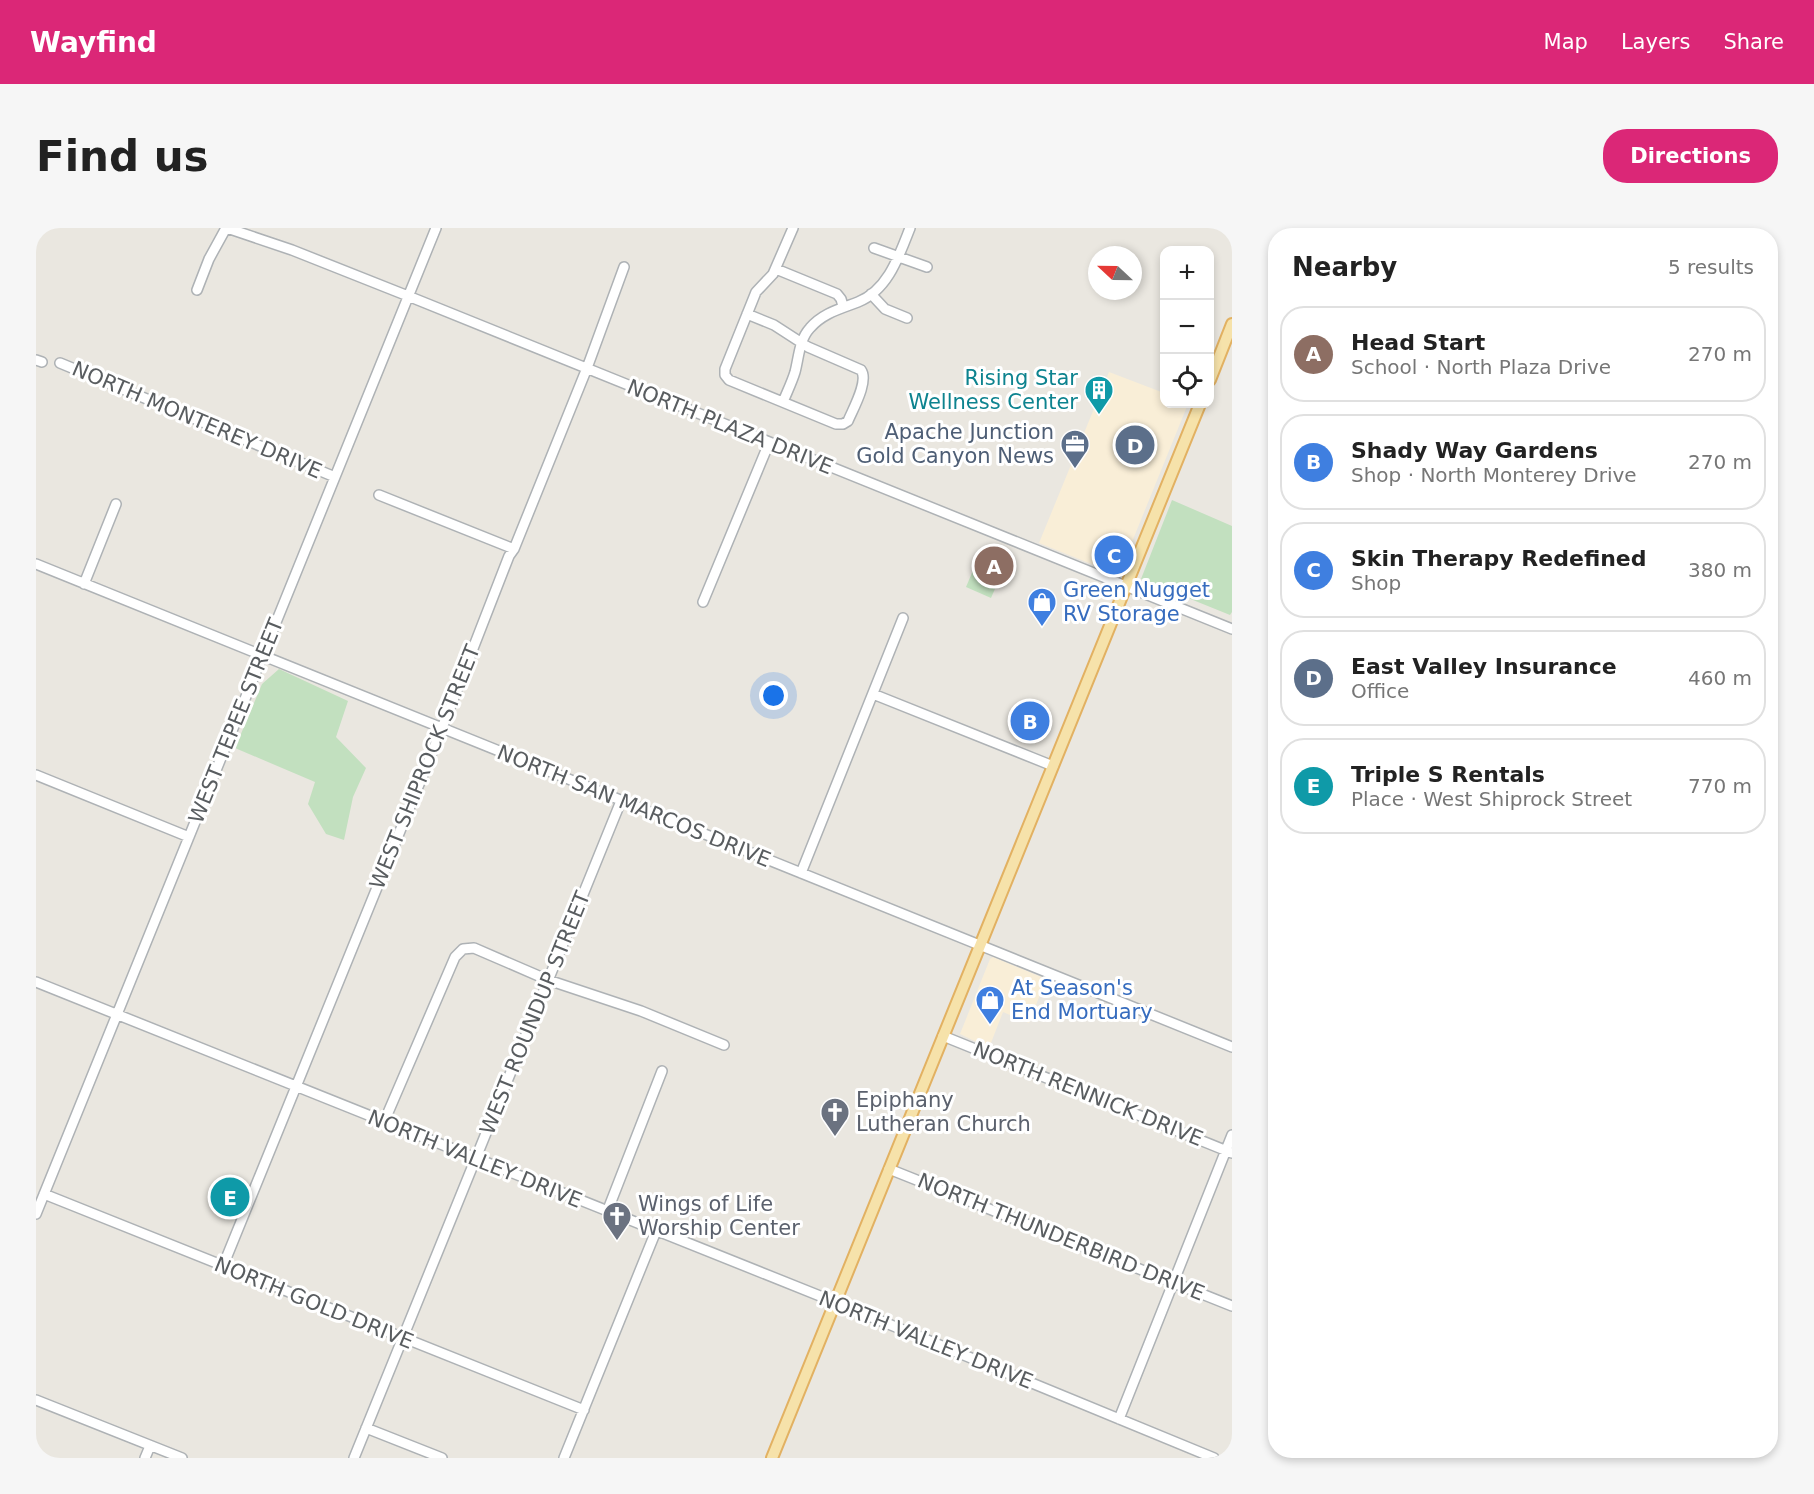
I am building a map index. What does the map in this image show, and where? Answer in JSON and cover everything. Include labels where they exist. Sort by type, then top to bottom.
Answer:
[{"type":"main road","points":[[1214,368],[1232,324]]},
{"type":"main road","points":[[772,1458],[1198,408]]},
{"type":"street","points":[[197,290],[209,259],[227,228]]},
{"type":"street","name":"NORTH PLAZA DRIVE","points":[[227,228],[292,250],[1232,629]]},
{"type":"street","name":"WEST TEPEE STREET","points":[[36,1214],[436,228]]},
{"type":"street","points":[[747,314],[774,325],[802,343],[864,372],[864,380],[848,422],[836,424],[729,380],[725,375],[725,369],[747,314],[756,292],[773,274],[792,228]]},
{"type":"street","points":[[783,402],[808,330],[831,311],[860,301],[871,294],[888,277],[910,228]]},
{"type":"street","points":[[874,248],[927,267]]},
{"type":"street","name":"WEST SHIPROCK STREET","points":[[223,1266],[587,368],[624,267]]},
{"type":"street","points":[[776,268],[837,294],[843,306]]},
{"type":"street","points":[[871,294],[885,309],[907,318]]},
{"type":"street","name":"NORTH MONTEREY DRIVE","points":[[60,363],[335,477]]},
{"type":"street","points":[[702,602],[769,442]]},
{"type":"street","points":[[379,495],[514,549]]},
{"type":"street","points":[[84,584],[116,504]]},
{"type":"street","name":"NORTH SAN MARCOS DRIVE","points":[[36,564],[1232,1047]]},
{"type":"street","points":[[801,873],[903,618]]},
{"type":"street","points":[[873,694],[1053,766]]},
{"type":"street","points":[[36,775],[189,837]]},
{"type":"street","name":"WEST ROUNDUP STREET","points":[[354,1458],[621,801]]},
{"type":"street","points":[[384,1122],[455,957],[463,949],[474,948],[548,980],[641,1011],[724,1045]]},
{"type":"street","name":"NORTH VALLEY DRIVE","points":[[36,982],[835,1302],[1214,1458]]},
{"type":"street","name":"NORTH RENNICK DRIVE","points":[[943,1036],[1229,1152]]},
{"type":"street","points":[[606,1212],[662,1071]]},
{"type":"street","points":[[1119,1419],[1173,1282],[1229,1152],[1232,1135]]},
{"type":"street","name":"NORTH THUNDERBIRD DRIVE","points":[[890,1169],[1232,1306]]},
{"type":"street","name":"NORTH GOLD DRIVE","points":[[44,1194],[584,1410]]},
{"type":"street","points":[[564,1458],[656,1231]]},
{"type":"street","points":[[36,1400],[182,1458]]},
{"type":"street","points":[[366,1428],[442,1458]]},
{"type":"street","points":[[145,1458],[150,1446]]},
{"type":"shaded area","points":[[1109,372],[1160,391],[1160,408],[1186,408],[1121,569],[1114,573],[1039,543]]},
{"type":"shaded area","points":[[993,957],[1046,979],[1029,1023],[1003,1012],[989,1048],[960,1034],[990,959]]},
{"type":"green space","points":[[1172,500],[1232,526],[1232,612],[1230,615],[1141,579]]},
{"type":"green space","points":[[974,568],[983,570],[984,568],[1001,575],[991,598],[966,587]]},
{"type":"green space","points":[[279,669],[348,701],[336,737],[366,768],[353,797],[344,840],[326,834],[308,804],[315,782],[235,748],[262,684]]},
{"type":"place","name":"Rising Star Wellness Center","points":[[1099,416]]},
{"type":"place","name":"East Valley Insurance","points":[[1135,445]]},
{"type":"place","name":"Apache Junction Gold Canyon News","points":[[1075,470]]},
{"type":"place","name":"Skin Therapy Redefined","points":[[1114,555]]},
{"type":"place","name":"Head Start","points":[[994,566]]},
{"type":"place","name":"Green Nugget RV Storage","points":[[1042,628]]},
{"type":"place","name":"Shady Way Gardens","points":[[1030,721]]},
{"type":"place","name":"At Season's End Mortuary","points":[[990,1026]]},
{"type":"place","name":"Epiphany Lutheran Church","points":[[835,1138]]},
{"type":"place","name":"Triple S Rentals","points":[[230,1197]]},
{"type":"place","name":"Wings of Life Worship Center","points":[[617,1242]]}]
